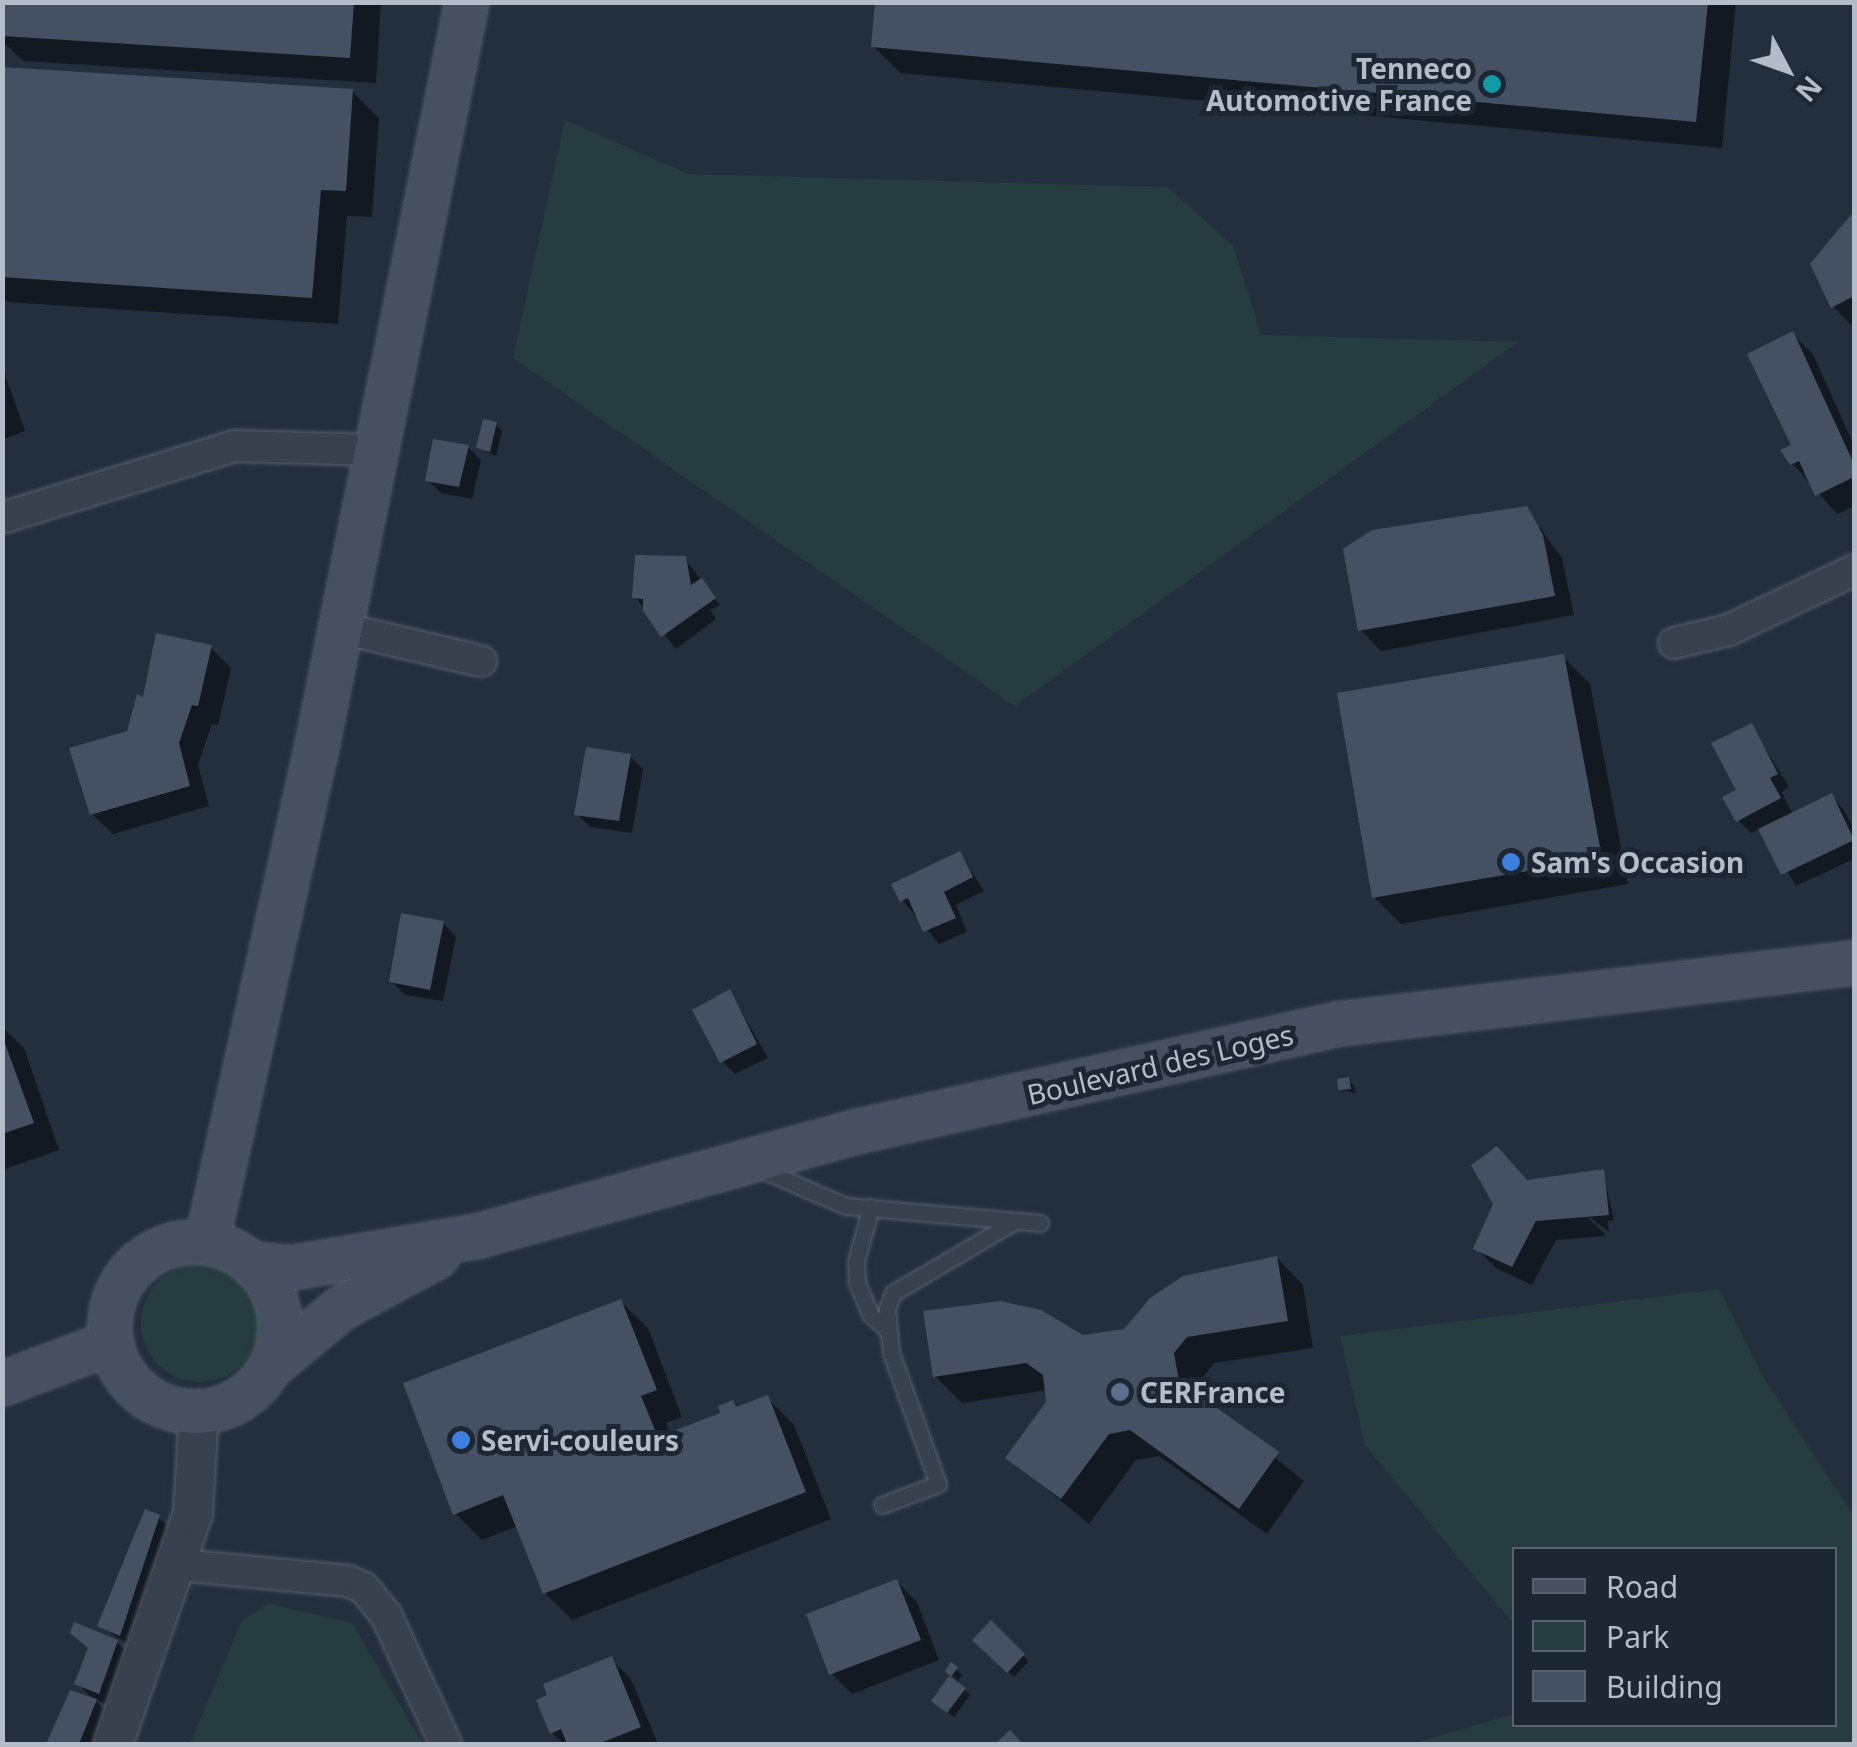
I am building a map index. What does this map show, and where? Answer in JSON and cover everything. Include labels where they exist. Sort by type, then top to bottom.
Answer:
[{"type":"main road","points":[[207,1242],[341,628],[466,2]]},
{"type":"main road","name":"Boulevard des Loges","points":[[253,1264],[305,1266],[478,1236],[744,1160],[1339,1024],[1854,962]]},
{"type":"main road","name":"Boulevard des Loges","points":[[271,1367],[340,1309],[478,1236]]},
{"type":"main road","points":[[207,1242],[253,1264],[277,1302],[278,1346],[271,1367],[253,1390],[199,1413],[152,1402],[132,1386],[110,1344],[117,1290],[133,1268],[180,1243],[207,1242]]},
{"type":"main road","points":[[2,1384],[110,1344]]},
{"type":"street","points":[[2,518],[234,446],[377,450]]},
{"type":"street","points":[[1674,643],[1728,630],[1854,570]]},
{"type":"street","points":[[341,628],[481,662]]},
{"type":"street","points":[[113,1744],[179,1565],[193,1512],[199,1413]]},
{"type":"street","points":[[179,1565],[348,1581],[364,1588],[386,1614],[446,1744]]},
{"type":"lane","points":[[744,1160],[806,1191],[871,1208],[1040,1223]]},
{"type":"lane","points":[[871,1208],[856,1261],[858,1282],[870,1314],[888,1330]]},
{"type":"lane","points":[[882,1505],[938,1484],[888,1330],[893,1293],[1012,1223]]},
{"type":"green space","points":[[565,120],[688,174],[1168,187],[1233,246],[1261,335],[1518,342],[1015,706],[513,358]]},
{"type":"green space","points":[[200,1264],[222,1269],[242,1281],[254,1301],[259,1323],[254,1345],[242,1365],[222,1377],[200,1382],[178,1377],[158,1365],[146,1345],[141,1323],[146,1301],[158,1281],[178,1269]]},
{"type":"green space","points":[[1719,1289],[1764,1379],[1854,1516],[1854,1744],[1411,1744],[1512,1715],[1512,1727],[1837,1727],[1837,1547],[1512,1547],[1512,1622],[1365,1445],[1340,1336]]},
{"type":"green space","points":[[269,1604],[352,1623],[423,1744],[190,1744],[242,1620]]},
{"type":"building","points":[[2,2],[354,2],[350,58],[2,36]]},
{"type":"building","name":"Tenneco Automotive France","points":[[875,2],[1708,2],[1696,122],[871,47]]},
{"type":"building","points":[[2,67],[353,89],[346,191],[321,190],[312,298],[2,277]]},
{"type":"building","points":[[1854,211],[1854,296],[1831,308],[1810,264]]},
{"type":"building","points":[[1793,331],[1854,464],[1854,477],[1815,496],[1799,461],[1790,465],[1780,450],[1791,445],[1747,354]]},
{"type":"building","points":[[483,419],[497,422],[490,452],[476,448]]},
{"type":"building","points":[[433,439],[469,445],[459,487],[425,481]]},
{"type":"building","points":[[1527,506],[1543,535],[1555,596],[1358,631],[1343,549],[1372,530]]},
{"type":"building","points":[[635,555],[686,556],[691,585],[702,578],[716,598],[661,637],[643,611],[643,599],[632,598]]},
{"type":"building","points":[[156,633],[212,645],[198,706],[192,705],[179,743],[190,786],[90,815],[69,748],[127,731],[137,694],[143,697]]},
{"type":"building","points":[[1564,654],[1602,858],[1372,898],[1337,693]]},
{"type":"building","points":[[1752,723],[1778,774],[1770,778],[1781,798],[1736,822],[1722,797],[1736,790],[1711,743]]},
{"type":"building","points":[[586,747],[631,754],[619,821],[574,815]]},
{"type":"building","points":[[1832,793],[1854,840],[1781,875],[1758,829]]},
{"type":"building","points":[[960,851],[973,877],[944,892],[956,918],[923,932],[908,898],[900,902],[891,884]]},
{"type":"building","points":[[401,913],[444,921],[430,990],[389,982]]},
{"type":"building","points":[[730,989],[757,1044],[720,1063],[692,1010]]},
{"type":"building","points":[[2,1035],[34,1123],[2,1134]]},
{"type":"building","points":[[1349,1077],[1351,1089],[1338,1090],[1337,1079]]},
{"type":"building","points":[[1497,1146],[1527,1180],[1604,1169],[1609,1215],[1536,1221],[1512,1267],[1473,1249],[1493,1204],[1471,1165]]},
{"type":"building","name":"CERFrance","points":[[1277,1256],[1288,1321],[1187,1337],[1174,1353],[1179,1381],[1279,1452],[1239,1509],[1130,1430],[1109,1434],[1061,1499],[1005,1458],[1046,1402],[1043,1375],[1026,1363],[933,1377],[923,1311],[1000,1301],[1041,1310],[1083,1335],[1124,1329],[1150,1298],[1183,1276]]},
{"type":"building","points":[[621,1299],[657,1390],[641,1396],[658,1437],[720,1413],[718,1406],[733,1400],[736,1407],[768,1395],[806,1492],[543,1594],[503,1495],[453,1515],[403,1383]]},
{"type":"building","points":[[145,1509],[160,1515],[120,1636],[97,1626]]},
{"type":"building","points":[[897,1579],[921,1640],[829,1675],[806,1614]]},
{"type":"building","points":[[991,1620],[1025,1654],[1007,1673],[972,1640]]},
{"type":"building","points":[[74,1622],[118,1640],[99,1694],[74,1684],[88,1648],[70,1633]]},
{"type":"building","points":[[612,1656],[641,1727],[598,1744],[567,1744],[561,1729],[550,1734],[536,1700],[547,1695],[543,1684]]},
{"type":"building","points":[[951,1662],[958,1667],[951,1677],[945,1671]]},
{"type":"building","points":[[949,1676],[966,1688],[947,1713],[931,1701]]},
{"type":"building","points":[[70,1690],[97,1699],[79,1744],[46,1744]]},
{"type":"building","points":[[1010,1730],[1023,1744],[995,1744]]},
{"type":"place","name":"Tenneco Automotive France","points":[[1492,84]]},
{"type":"place","name":"Sam's Occasion","points":[[1511,862]]},
{"type":"place","name":"CERFrance","points":[[1120,1392]]},
{"type":"place","name":"Servi-couleurs","points":[[461,1440]]}]
